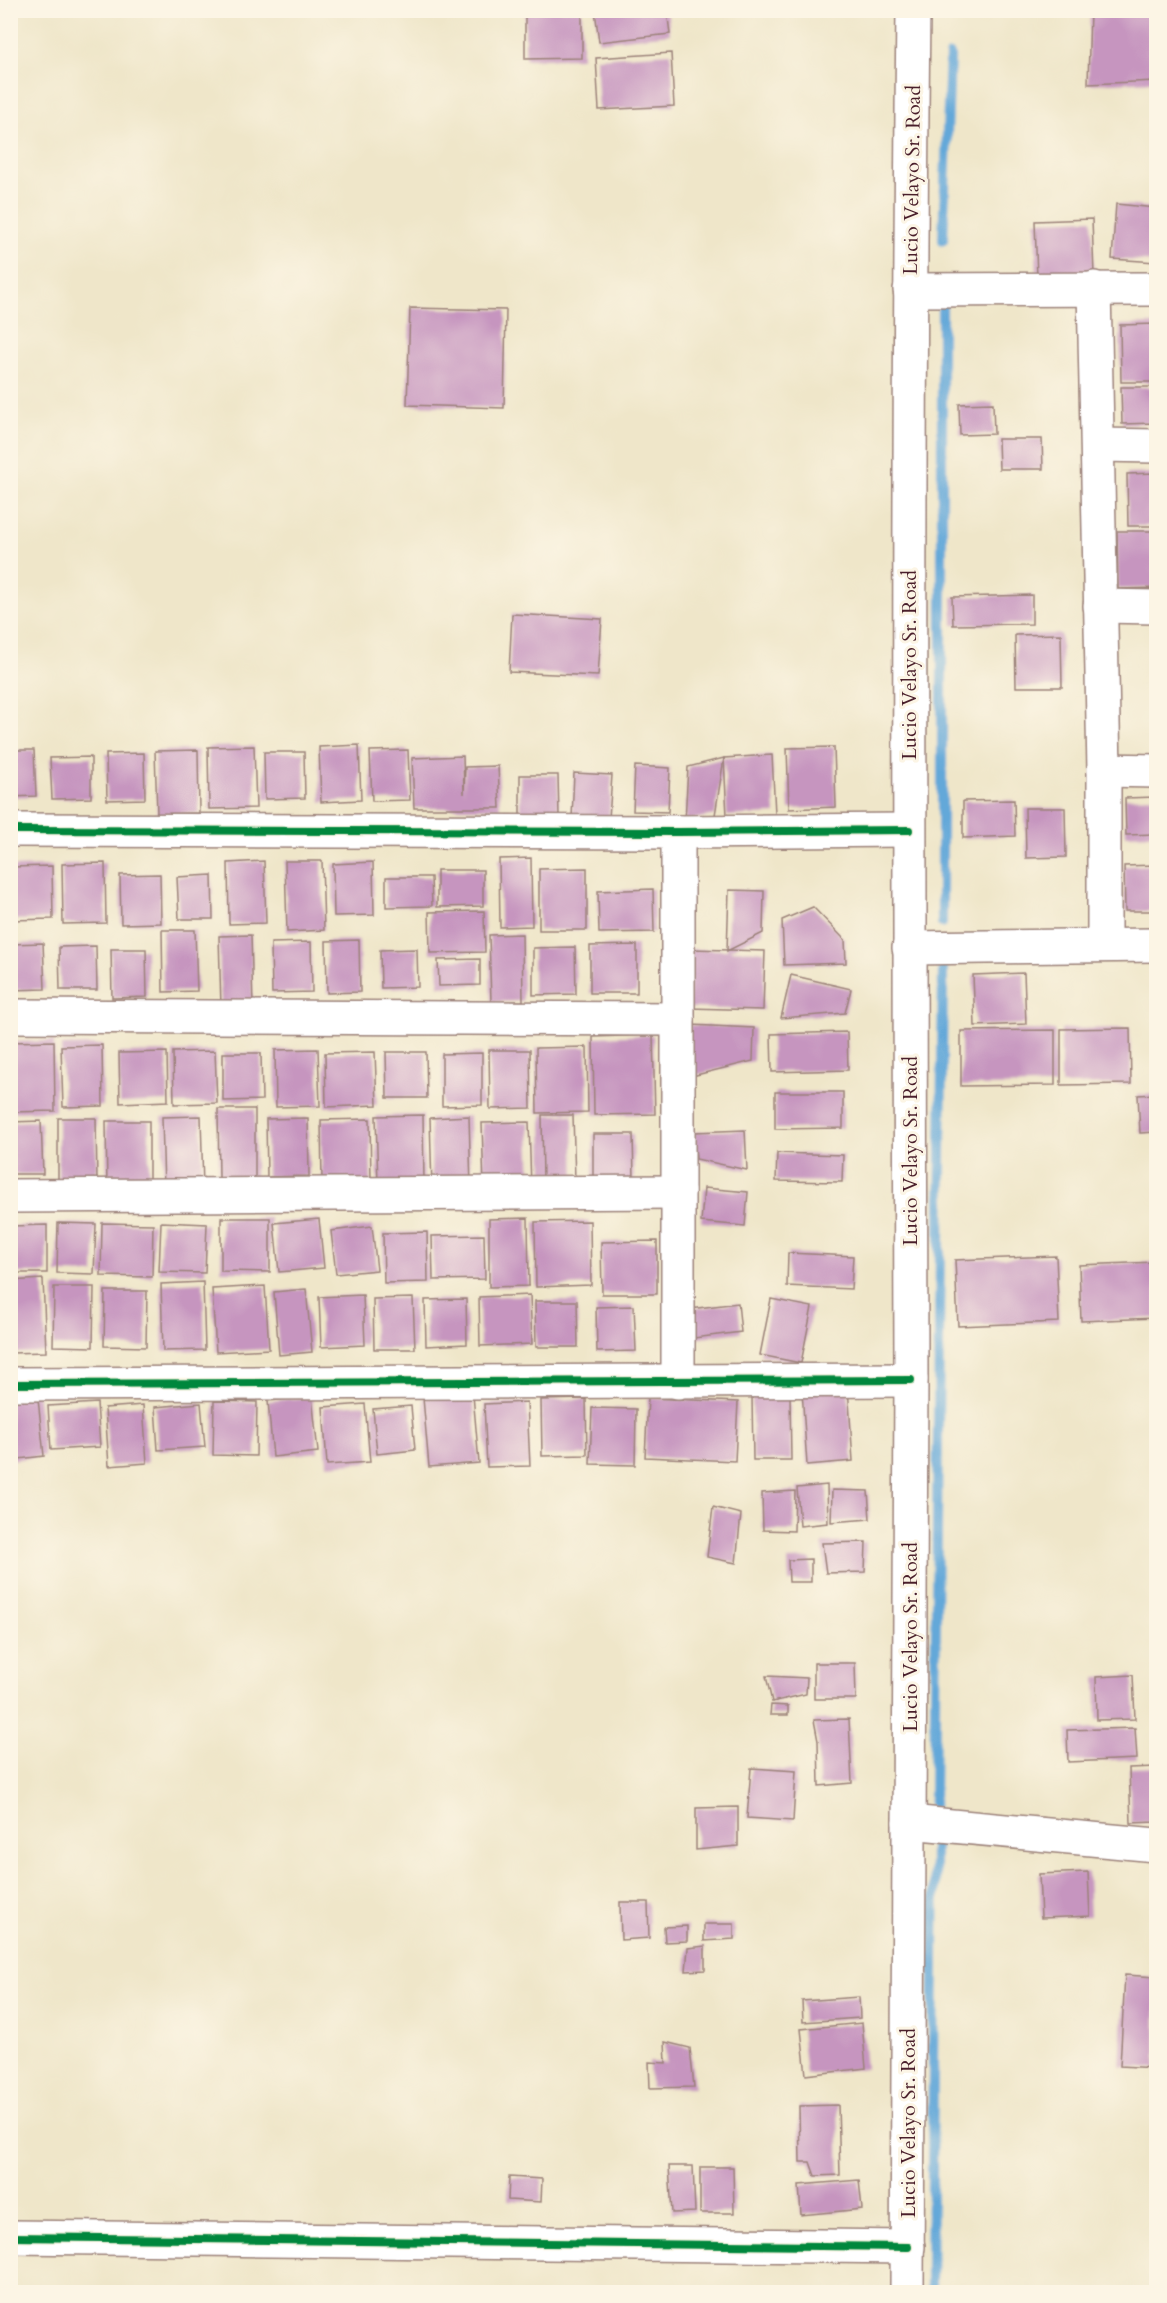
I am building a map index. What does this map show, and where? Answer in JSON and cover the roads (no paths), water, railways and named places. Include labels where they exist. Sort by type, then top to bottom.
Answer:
[{"type":"street","name":"Lucio Velayo Sr. Road","points":[[907,2292],[911,1380],[909,830],[928,290],[914,10]]},
{"type":"street","points":[[1094,288],[1104,770],[1104,944]]},
{"type":"street","points":[[928,290],[1156,289]]},
{"type":"street","points":[[1098,445],[1156,446]]},
{"type":"street","points":[[1100,606],[1156,607]]},
{"type":"street","points":[[1104,770],[1156,771]]},
{"type":"street","points":[[10,830],[678,832],[909,830]]},
{"type":"street","points":[[678,832],[678,1382]]},
{"type":"street","points":[[909,948],[1156,945]]},
{"type":"street","points":[[10,1016],[678,1019]]},
{"type":"street","points":[[10,1196],[678,1192]]},
{"type":"street","points":[[10,1384],[911,1380]]},
{"type":"street","points":[[909,1822],[1156,1845]]},
{"type":"street","points":[[10,2237],[908,2247]]},
{"type":"waterway","points":[[943,240],[950,55]]},
{"type":"waterway","points":[[942,304],[942,923]]},
{"type":"waterway","points":[[934,1803],[943,966]]},
{"type":"waterway","points":[[931,2292],[935,1847]]}]
